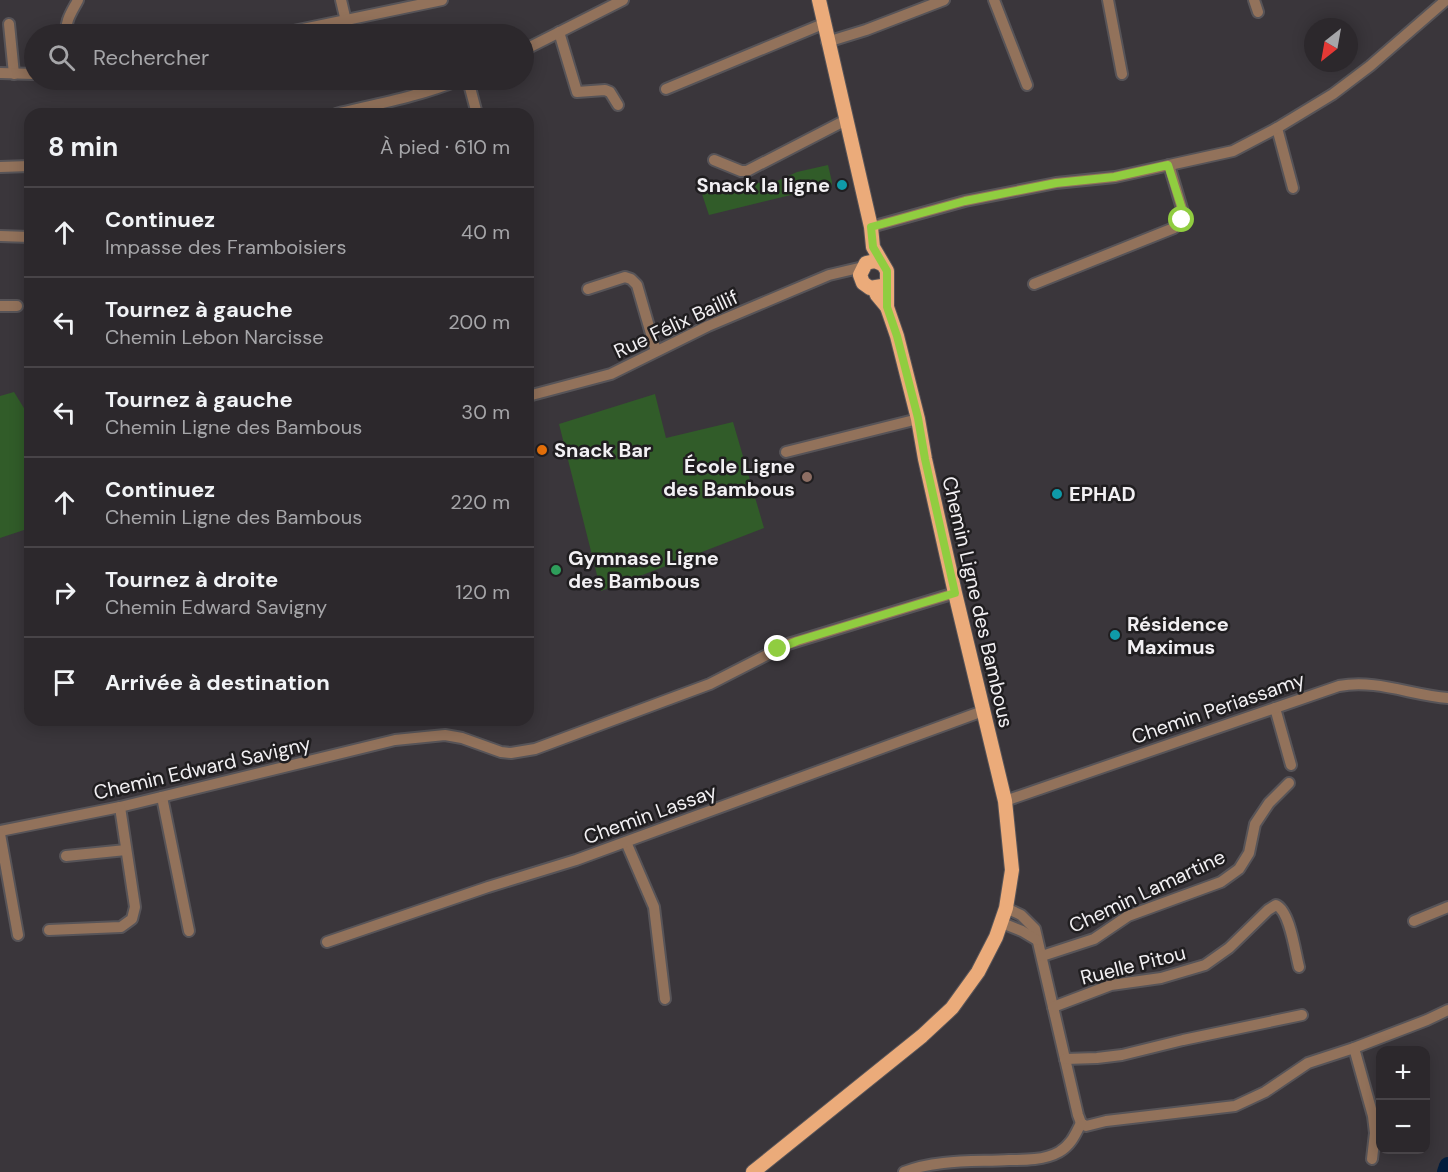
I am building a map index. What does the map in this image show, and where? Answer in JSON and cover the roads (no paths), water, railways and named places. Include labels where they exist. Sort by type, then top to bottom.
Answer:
[{"type":"main road","points":[[819,0],[871,227],[873,247],[887,271],[887,279],[882,286],[869,286],[860,275],[873,247]]},
{"type":"main road","points":[[865,265],[875,261],[882,264]]},
{"type":"main road","name":"Chemin Ligne des Bambous","points":[[753,1172],[946,1015],[978,972],[1002,923],[1012,870],[1005,801],[955,593],[918,418],[897,336],[887,307],[887,279]]},
{"type":"main road","name":"Chemin Ligne des Bambous","points":[[869,286],[887,307]]},
{"type":"street","points":[[67,24],[78,0]]},
{"type":"street","points":[[340,0],[346,21]]},
{"type":"street","points":[[331,24],[442,0]]},
{"type":"street","points":[[534,45],[623,0]]},
{"type":"street","points":[[827,42],[866,30],[944,0]]},
{"type":"street","points":[[994,0],[1027,85]]},
{"type":"street","points":[[1108,0],[1122,74]]},
{"type":"street","points":[[1254,0],[1258,12]]},
{"type":"street","points":[[871,227],[965,201],[1056,183],[1114,177],[1233,151],[1277,128],[1333,94],[1370,66],[1446,0]]},
{"type":"street","points":[[9,24],[14,74]]},
{"type":"street","points":[[666,89],[824,24]]},
{"type":"street","points":[[559,32],[577,92],[605,90],[610,92],[618,105]]},
{"type":"street","points":[[0,73],[24,74]]},
{"type":"street","points":[[363,108],[431,90]]},
{"type":"street","points":[[471,90],[475,108]]},
{"type":"street","points":[[714,160],[741,171],[747,171],[846,120]]},
{"type":"street","points":[[1277,128],[1293,188]]},
{"type":"street","points":[[1034,284],[1174,228],[1182,220],[1183,212],[1168,165]]},
{"type":"street","points":[[0,167],[24,166]]},
{"type":"street","points":[[0,236],[24,237]]},
{"type":"street","name":"Rue Félix Baillif","points":[[534,394],[611,374],[708,326],[829,276],[865,265]]},
{"type":"street","points":[[837,274],[869,286]]},
{"type":"street","points":[[588,289],[625,277],[631,279],[637,285],[656,351]]},
{"type":"street","points":[[0,306],[17,306]]},
{"type":"street","points":[[786,452],[918,418]]},
{"type":"street","name":"Chemin Edward Savigny","points":[[0,833],[120,807],[395,740],[445,735],[462,738],[501,752],[511,753],[535,749],[710,684],[788,645],[955,593]]},
{"type":"street","name":"Chemin Periassamy","points":[[1005,801],[1339,686],[1353,683],[1368,684],[1448,698]]},
{"type":"street","points":[[1275,708],[1292,765]]},
{"type":"street","name":"Chemin Lassay","points":[[327,942],[626,842],[983,711]]},
{"type":"street","name":"Chemin Lamartine","points":[[1042,956],[1094,939],[1128,916],[1221,882],[1239,869],[1249,853],[1256,824],[1269,803],[1289,783]]},
{"type":"street","points":[[162,797],[189,931]]},
{"type":"street","points":[[50,930],[121,927],[132,920],[135,907],[120,807]]},
{"type":"street","points":[[0,833],[18,935]]},
{"type":"street","points":[[626,842],[654,907],[665,999]]},
{"type":"street","points":[[66,856],[126,850]]},
{"type":"street","name":"Ruelle Pitou","points":[[1053,1007],[1111,985],[1161,978],[1205,965],[1229,948],[1276,905],[1281,907],[1286,915],[1299,967]]},
{"type":"street","points":[[1414,921],[1448,907]]},
{"type":"street","points":[[904,1172],[919,1166],[944,1163],[1024,1160],[1049,1156],[1058,1153],[1073,1140],[1079,1119],[1035,928],[1030,922],[1006,908]]},
{"type":"street","points":[[1002,923],[1037,940]]},
{"type":"street","points":[[1079,1119],[1086,1126],[1106,1121],[1235,1106],[1264,1092],[1308,1063],[1354,1048],[1448,1010]]},
{"type":"street","points":[[1065,1059],[1122,1055],[1302,1015]]},
{"type":"street","points":[[1354,1048],[1373,1116],[1375,1133],[1372,1159]]},
{"type":"waterway","points":[[1446,1172],[1448,1166]]},
{"type":"place","name":"Snack la ligne","points":[[842,185]]},
{"type":"place","name":"Snack Bar","points":[[542,450]]},
{"type":"place","name":"École Ligne des Bambous","points":[[807,477]]},
{"type":"place","name":"EPHAD","points":[[1057,494]]},
{"type":"place","name":"Gymnase Ligne des Bambous","points":[[556,570]]},
{"type":"place","name":"Résidence Maximus","points":[[1115,635]]}]
